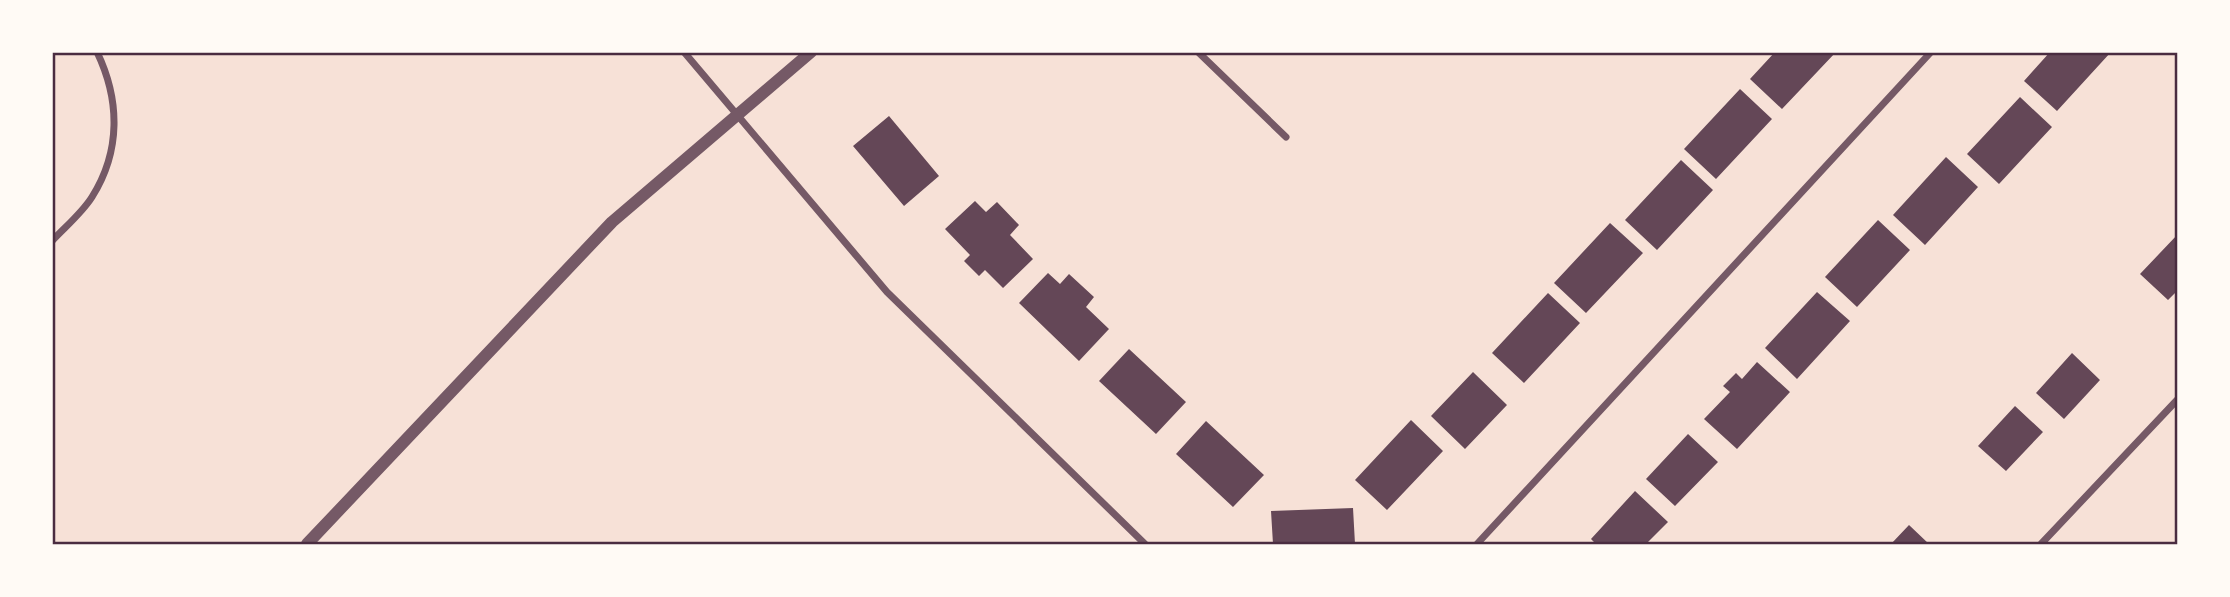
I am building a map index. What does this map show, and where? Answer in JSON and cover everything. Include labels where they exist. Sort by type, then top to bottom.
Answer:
[{"type":"street","points":[[52,241],[91,199],[106,173],[114,144],[116,113],[110,83],[97,52]]},
{"type":"street","points":[[684,52],[735,116],[887,292],[1145,544]]},
{"type":"street","points":[[307,544],[612,222],[811,52]]},
{"type":"street","points":[[1198,52],[1286,137]]},
{"type":"street","points":[[1477,544],[1931,52]]},
{"type":"street","points":[[2041,544],[2178,399]]},
{"type":"building","points":[[1775,52],[1836,52],[1782,109],[1750,79]]},
{"type":"building","points":[[2050,52],[2111,52],[2057,111],[2024,81]]},
{"type":"building","points":[[1740,89],[1772,119],[1716,179],[1684,149]]},
{"type":"building","points":[[2020,97],[2052,127],[1999,184],[1967,154]]},
{"type":"building","points":[[889,116],[939,176],[904,206],[853,146]]},
{"type":"building","points":[[1946,157],[1978,187],[1925,245],[1893,215]]},
{"type":"building","points":[[1681,160],[1713,190],[1657,250],[1625,220]]},
{"type":"building","points":[[975,201],[986,212],[997,202],[1019,225],[1010,235],[1033,259],[1003,288],[985,270],[979,276],[964,261],[970,255],[945,229]]},
{"type":"building","points":[[1878,220],[1910,250],[1857,307],[1825,277]]},
{"type":"building","points":[[1610,223],[1643,253],[1586,313],[1554,283]]},
{"type":"building","points":[[2178,234],[2178,290],[2168,300],[2140,274]]},
{"type":"building","points":[[1048,273],[1060,284],[1069,274],[1094,297],[1086,307],[1109,329],[1079,361],[1019,303]]},
{"type":"building","points":[[1817,292],[1850,321],[1797,379],[1765,348]]},
{"type":"building","points":[[1548,293],[1580,323],[1524,383],[1492,353]]},
{"type":"building","points":[[1129,349],[1186,402],[1156,434],[1099,381]]},
{"type":"building","points":[[2072,353],[2100,380],[2064,419],[2036,393]]},
{"type":"building","points":[[1757,362],[1790,392],[1737,449],[1704,419],[1730,392],[1723,386],[1736,373],[1742,379]]},
{"type":"building","points":[[1473,372],[1507,405],[1465,449],[1431,416]]},
{"type":"building","points":[[2015,406],[2043,432],[2006,471],[1978,446]]},
{"type":"building","points":[[1411,420],[1443,451],[1387,510],[1355,480]]},
{"type":"building","points":[[1206,421],[1264,475],[1233,507],[1176,454]]},
{"type":"building","points":[[1688,434],[1718,462],[1675,506],[1646,479]]},
{"type":"building","points":[[1635,491],[1668,522],[1646,544],[1596,544],[1591,539]]},
{"type":"building","points":[[1353,508],[1355,544],[1273,544],[1271,511]]},
{"type":"building","points":[[1909,525],[1929,544],[1891,544]]}]
